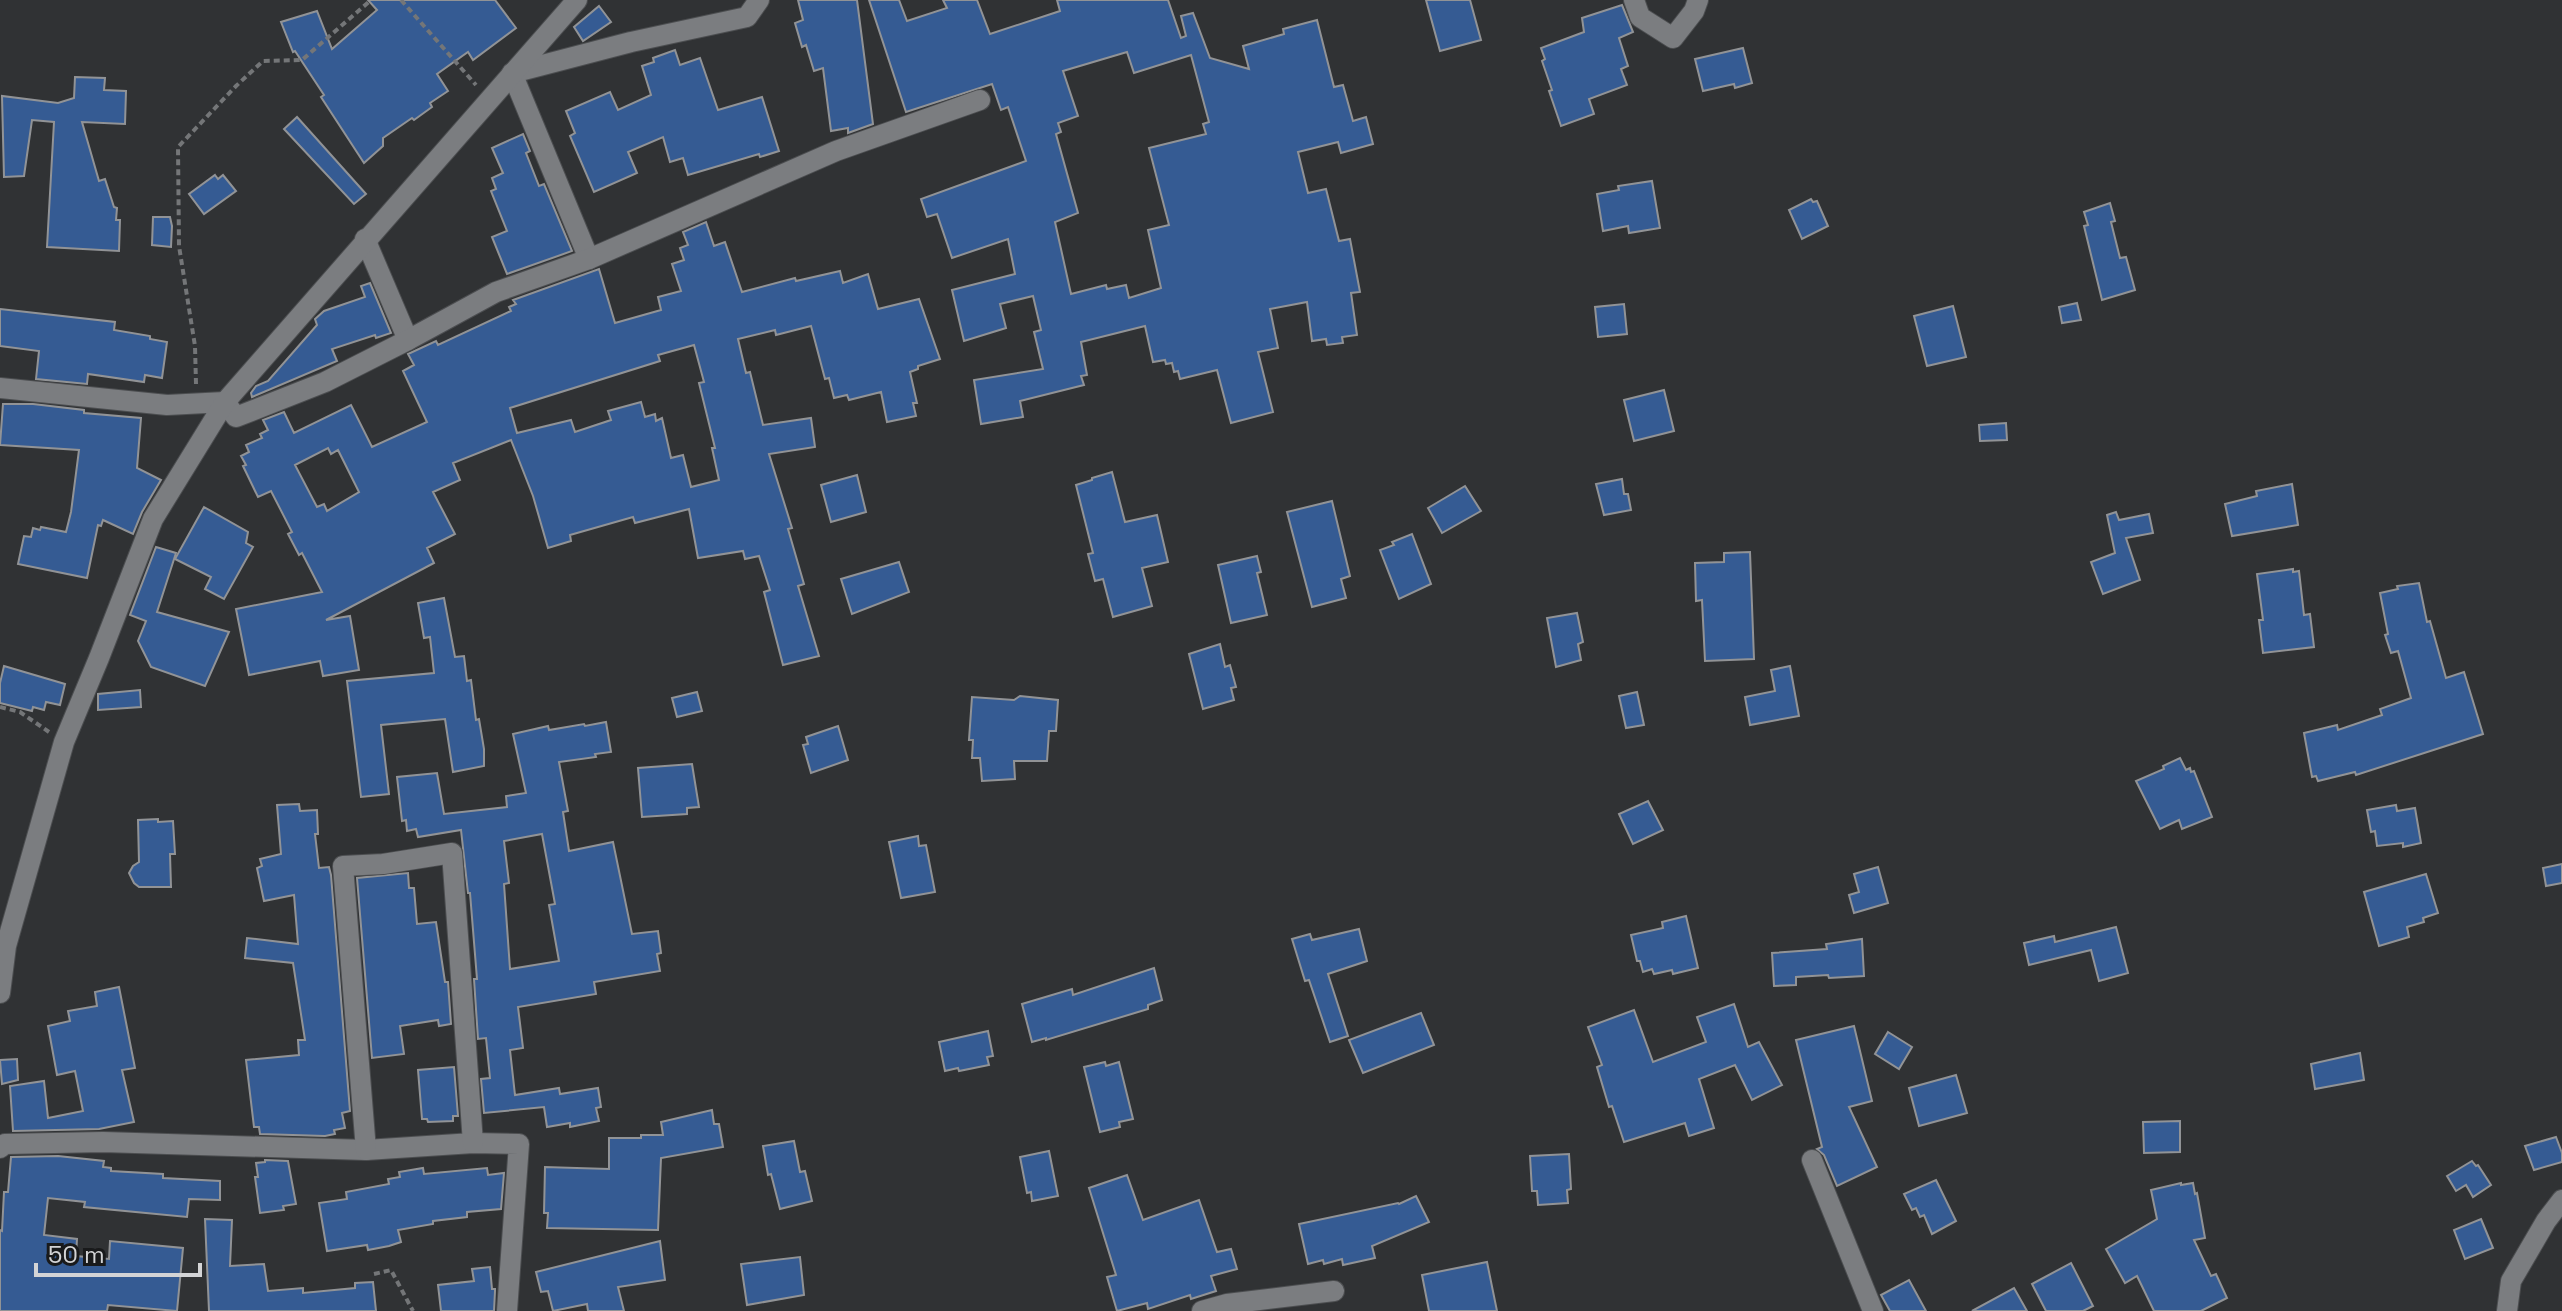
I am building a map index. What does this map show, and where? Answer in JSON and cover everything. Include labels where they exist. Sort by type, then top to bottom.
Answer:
[{"type":"street","points":[[0,993],[6,946],[64,742],[153,519],[225,402],[577,0]]},
{"type":"street","points":[[512,73],[631,42],[747,17],[759,0]]},
{"type":"street","points":[[1634,0],[1640,17],[1673,38],[1694,11],[1698,0]]},
{"type":"street","points":[[512,73],[589,259]]},
{"type":"street","points":[[225,402],[236,417],[325,382],[496,292],[589,259],[836,151],[980,100]]},
{"type":"street","points":[[365,239],[408,340]]},
{"type":"street","points":[[0,388],[167,405],[225,402]]},
{"type":"street","points":[[366,1150],[343,866],[383,864],[452,853],[473,1143]]},
{"type":"street","points":[[0,1148],[5,1144],[103,1142],[366,1150],[473,1143],[519,1144],[507,1311]]},
{"type":"street","points":[[1812,1160],[1873,1311]]},
{"type":"street","points":[[2507,1311],[2511,1281],[2562,1200]]},
{"type":"street","points":[[1202,1311],[1227,1304],[1334,1291]]},
{"type":"path","points":[[225,402],[196,385],[195,346],[179,246],[178,147],[263,61],[302,60],[371,0]]},
{"type":"path","points":[[401,0],[490,100]]},
{"type":"path","points":[[0,707],[20,712],[64,742]]},
{"type":"path","points":[[374,1274],[391,1270],[413,1311]]},
{"type":"building","points":[[368,0],[495,0],[516,28],[473,60],[468,52],[437,74],[448,91],[430,103],[432,107],[383,138],[383,146],[364,163],[321,97],[324,95],[293,52],[281,22],[317,11],[332,49],[377,10]]},
{"type":"building","points":[[798,0],[857,0],[873,124],[848,133],[848,128],[831,131],[823,68],[814,71],[795,23],[803,20]]},
{"type":"building","points":[[869,0],[899,0],[907,21],[947,8],[943,0],[977,0],[990,34],[1060,11],[1057,0],[1168,0],[1181,38],[1186,36],[1181,16],[1193,13],[1210,58],[1249,69],[1243,46],[1284,34],[1283,29],[1317,20],[1334,87],[1343,85],[1353,121],[1366,117],[1373,144],[1341,153],[1338,142],[1298,152],[1308,193],[1326,189],[1339,241],[1350,239],[1360,292],[1351,293],[1357,335],[1342,337],[1343,343],[1327,345],[1326,339],[1312,341],[1307,302],[1270,309],[1278,348],[1258,352],[1273,412],[1231,423],[1217,370],[1180,379],[1172,363],[1166,364],[1165,360],[1153,362],[1145,326],[1081,342],[1087,375],[1081,376],[1084,385],[1020,401],[1023,417],[981,424],[974,380],[1043,369],[1034,332],[1041,330],[1033,296],[1000,304],[1006,328],[964,341],[952,290],[1015,274],[1008,239],[952,258],[937,214],[927,217],[921,199],[1026,161],[1008,107],[1001,110],[992,84],[906,112]],"holes":[[[1127,52],[1134,73],[1191,55],[1209,122],[1203,124],[1206,134],[1149,148],[1169,225],[1148,230],[1161,288],[1129,298],[1126,285],[1107,289],[1106,285],[1071,294],[1055,222],[1078,213],[1056,134],[1061,132],[1058,123],[1078,116],[1063,71]]]},
{"type":"building","points":[[1426,0],[1470,0],[1481,40],[1440,51]]},
{"type":"building","points":[[1622,5],[1633,32],[1619,38],[1628,66],[1621,69],[1627,85],[1589,99],[1594,114],[1561,126],[1549,91],[1552,90],[1541,48],[1584,32],[1582,18]]},
{"type":"building","points":[[599,6],[611,22],[583,41],[574,27]]},
{"type":"building","points":[[1743,48],[1752,83],[1703,91],[1695,59]]},
{"type":"building","points":[[675,50],[680,65],[700,58],[718,110],[762,97],[779,151],[688,175],[683,158],[670,162],[663,137],[628,152],[637,173],[594,192],[570,136],[575,133],[566,111],[610,92],[618,110],[651,95],[642,66]]},
{"type":"building","points":[[75,77],[105,78],[104,90],[126,91],[125,124],[82,122],[99,181],[105,179],[117,208],[116,220],[120,220],[119,251],[47,247],[54,122],[32,120],[24,176],[4,177],[2,96],[58,103],[74,98]]},
{"type":"building","points":[[297,117],[366,194],[354,204],[284,129]]},
{"type":"building","points":[[523,134],[530,151],[526,153],[539,186],[544,184],[572,251],[507,274],[492,237],[507,231],[491,191],[496,189],[492,178],[503,173],[492,148]]},
{"type":"building","points":[[215,175],[218,179],[223,175],[236,191],[204,214],[189,194]]},
{"type":"building","points":[[1652,181],[1660,228],[1629,233],[1628,226],[1603,231],[1597,194],[1619,190],[1618,186]]},
{"type":"building","points":[[1811,199],[1817,201],[1828,226],[1802,239],[1789,210]]},
{"type":"building","points":[[2110,203],[2115,221],[2111,222],[2120,258],[2126,257],[2135,290],[2102,300],[2084,226],[2088,225],[2084,212]]},
{"type":"building","points":[[153,217],[170,217],[171,247],[152,245]]},
{"type":"building","points":[[706,222],[714,246],[725,242],[742,292],[795,278],[796,281],[840,271],[843,283],[868,274],[878,309],[919,299],[940,359],[910,372],[917,403],[913,403],[916,416],[887,422],[881,392],[849,400],[847,395],[834,398],[829,378],[825,379],[811,326],[776,335],[775,330],[738,339],[763,425],[811,418],[815,447],[769,454],[792,528],[788,529],[804,584],[798,586],[819,656],[783,665],[764,592],[770,590],[759,556],[745,559],[743,551],[698,558],[689,509],[635,523],[633,517],[570,535],[571,541],[548,548],[533,496],[511,440],[453,463],[460,480],[433,492],[455,534],[427,548],[434,563],[326,620],[350,616],[359,670],[323,676],[320,661],[249,675],[236,609],[322,592],[302,553],[299,555],[288,534],[292,532],[271,491],[258,497],[243,466],[246,465],[241,456],[249,452],[246,445],[262,438],[260,434],[268,430],[263,420],[284,412],[294,433],[351,405],[372,447],[427,422],[403,371],[414,365],[408,354],[436,341],[438,345],[511,311],[509,307],[516,304],[513,300],[599,269],[615,323],[661,310],[658,297],[681,291],[672,264],[684,260],[680,248],[688,245],[683,232]],"holes":[[[694,345],[704,382],[699,383],[715,448],[712,448],[719,480],[691,487],[683,455],[671,458],[662,418],[656,421],[655,414],[645,417],[641,402],[608,411],[611,420],[575,432],[571,420],[517,433],[510,408],[660,361],[658,355]],[[328,448],[331,454],[338,450],[359,492],[327,511],[324,504],[317,507],[295,465]]]},
{"type":"building","points":[[370,283],[391,333],[332,349],[337,361],[252,397],[256,386],[268,381],[317,325],[315,319],[324,311],[365,297],[361,286]]},
{"type":"building","points":[[2077,303],[2081,320],[2062,323],[2059,307]]},
{"type":"building","points":[[1624,304],[1627,334],[1598,337],[1595,307]]},
{"type":"building","points":[[1953,306],[1966,357],[1927,366],[1914,316]]},
{"type":"building","points":[[0,309],[115,322],[114,330],[167,342],[162,378],[145,375],[144,382],[88,374],[87,384],[36,379],[39,351],[0,346]]},
{"type":"building","points":[[1664,390],[1674,431],[1634,441],[1624,400]]},
{"type":"building","points":[[3,404],[33,404],[141,418],[137,468],[161,480],[133,534],[103,520],[101,526],[98,525],[87,578],[18,564],[24,536],[31,537],[33,528],[66,532],[79,450],[0,445]]},
{"type":"building","points":[[2006,423],[2007,440],[1980,441],[1979,425]]},
{"type":"building","points":[[1112,472],[1125,522],[1157,515],[1168,562],[1142,568],[1152,606],[1113,617],[1103,579],[1095,581],[1088,554],[1093,553],[1076,485]]},
{"type":"building","points":[[857,475],[866,512],[831,522],[821,485]]},
{"type":"building","points":[[1622,479],[1631,510],[1604,515],[1596,484]]},
{"type":"building","points":[[2292,484],[2298,525],[2232,536],[2225,504],[2257,496],[2256,491]]},
{"type":"building","points":[[1465,486],[1481,511],[1442,533],[1428,508]]},
{"type":"building","points":[[1332,501],[1350,576],[1341,579],[1346,598],[1312,607],[1287,512]]},
{"type":"building","points":[[204,507],[248,532],[246,543],[253,547],[224,599],[205,589],[211,577],[175,559]]},
{"type":"building","points":[[2116,512],[2119,520],[2149,514],[2153,533],[2126,538],[2140,580],[2103,594],[2091,562],[2115,553],[2107,515]]},
{"type":"building","points":[[1412,534],[1431,584],[1399,599],[1380,550]]},
{"type":"building","points":[[156,547],[176,553],[157,612],[229,632],[205,686],[151,667],[138,641],[146,621],[130,615]]},
{"type":"building","points":[[1750,552],[1754,659],[1705,661],[1702,600],[1696,601],[1695,563],[1724,562],[1724,553]]},
{"type":"building","points":[[1257,556],[1261,572],[1257,573],[1267,615],[1231,623],[1218,565]]},
{"type":"building","points":[[899,562],[909,592],[852,614],[841,579]]},
{"type":"building","points":[[2293,569],[2293,572],[2299,571],[2304,615],[2310,614],[2314,647],[2263,653],[2259,620],[2263,620],[2257,574]]},
{"type":"building","points":[[2419,583],[2427,622],[2430,621],[2446,678],[2464,672],[2483,734],[2356,775],[2355,772],[2318,781],[2316,776],[2312,777],[2304,733],[2337,725],[2338,730],[2382,715],[2380,709],[2411,698],[2398,651],[2391,653],[2385,635],[2388,634],[2380,593],[2398,589],[2397,586]]},
{"type":"building","points":[[444,598],[455,657],[464,656],[467,681],[471,680],[476,720],[479,719],[484,749],[484,766],[453,772],[445,719],[381,725],[389,794],[361,797],[347,681],[434,673],[430,637],[424,638],[418,603]]},
{"type":"building","points":[[1577,613],[1583,642],[1578,644],[1581,660],[1556,667],[1547,618]]},
{"type":"building","points":[[1220,644],[1225,667],[1230,665],[1236,687],[1231,688],[1234,700],[1203,709],[1189,654]]},
{"type":"building","points":[[4,666],[65,684],[60,705],[46,702],[44,710],[33,707],[32,711],[0,703]]},
{"type":"building","points":[[1790,666],[1799,716],[1750,725],[1745,697],[1775,691],[1771,670]]},
{"type":"building","points":[[140,690],[141,707],[98,710],[98,694]]},
{"type":"building","points":[[697,692],[702,711],[677,717],[672,698]]},
{"type":"building","points":[[1637,692],[1644,725],[1626,728],[1619,696]]},
{"type":"building","points":[[1020,696],[1058,700],[1056,731],[1049,731],[1047,761],[1014,761],[1015,779],[982,781],[980,758],[972,758],[973,740],[969,740],[972,697],[1014,700]]},
{"type":"building","points":[[606,722],[611,752],[559,762],[568,811],[563,812],[569,851],[613,842],[632,934],[658,931],[660,971],[594,982],[596,994],[518,1007],[523,1048],[510,1050],[515,1095],[559,1088],[560,1094],[598,1088],[601,1107],[596,1108],[599,1121],[570,1127],[570,1123],[547,1127],[544,1107],[484,1113],[481,1079],[490,1078],[486,1038],[478,1039],[474,979],[477,979],[461,830],[418,837],[416,829],[407,831],[406,820],[402,821],[397,777],[437,773],[444,814],[507,807],[506,796],[526,793],[513,734],[548,726],[549,730]],"holes":[[[542,834],[555,904],[549,905],[559,961],[510,969],[504,884],[509,883],[504,841]]]},
{"type":"building","points":[[838,726],[848,760],[811,773],[803,745],[808,744],[806,737]]},
{"type":"building","points":[[2180,758],[2186,770],[2190,768],[2191,772],[2194,771],[2212,817],[2182,829],[2179,820],[2160,829],[2136,781]]},
{"type":"building","points":[[692,764],[699,807],[687,808],[687,814],[642,817],[638,768]]},
{"type":"building","points":[[1648,801],[1663,830],[1633,844],[1619,814]]},
{"type":"building","points":[[299,804],[300,811],[317,810],[318,834],[315,834],[319,868],[329,867],[331,875],[350,1111],[342,1113],[345,1128],[325,1136],[260,1134],[259,1127],[254,1127],[246,1060],[299,1055],[298,1040],[305,1040],[293,963],[245,958],[247,938],[298,944],[294,895],[264,901],[257,868],[262,866],[260,859],[281,854],[277,805]]},
{"type":"building","points":[[2396,805],[2397,811],[2415,808],[2421,843],[2403,847],[2403,843],[2377,846],[2367,810]]},
{"type":"building","points":[[158,819],[158,822],[173,821],[175,854],[170,854],[171,887],[139,887],[129,873],[139,862],[138,820]]},
{"type":"building","points":[[918,836],[919,846],[926,845],[935,892],[901,898],[889,842]]},
{"type":"building","points":[[2562,864],[2562,883],[2546,886],[2543,868]]},
{"type":"building","points":[[1878,867],[1888,903],[1854,913],[1849,895],[1859,892],[1854,874]]},
{"type":"building","points":[[408,873],[409,888],[414,888],[417,924],[436,922],[445,982],[448,982],[451,1024],[439,1026],[438,1020],[400,1026],[404,1054],[372,1058],[357,878]]},
{"type":"building","points":[[2426,874],[2438,913],[2423,918],[2424,922],[2407,927],[2409,937],[2379,946],[2364,892]]},
{"type":"building","points":[[1686,916],[1698,968],[1673,974],[1672,970],[1654,974],[1652,969],[1643,972],[1631,935],[1663,928],[1662,922]]},
{"type":"building","points":[[2116,927],[2128,973],[2099,981],[2091,950],[2029,965],[2024,943],[2054,936],[2055,942]]},
{"type":"building","points":[[1359,929],[1367,961],[1328,974],[1348,1036],[1330,1042],[1292,939],[1310,934],[1312,940]]},
{"type":"building","points":[[1862,939],[1864,976],[1796,977],[1796,985],[1774,986],[1772,953],[1827,949],[1826,944]]},
{"type":"building","points":[[1154,968],[1162,1000],[1148,1005],[1148,1009],[1032,1042],[1022,1004],[1072,989],[1073,995]]},
{"type":"building","points":[[119,987],[135,1068],[122,1070],[134,1122],[99,1129],[13,1131],[10,1086],[44,1081],[48,1118],[83,1111],[75,1071],[57,1075],[48,1026],[70,1021],[68,1011],[97,1006],[95,992]]},
{"type":"building","points":[[1734,1004],[1748,1047],[1759,1042],[1782,1085],[1752,1100],[1735,1065],[1699,1079],[1714,1128],[1689,1136],[1685,1123],[1624,1142],[1612,1106],[1609,1107],[1597,1067],[1602,1065],[1588,1027],[1634,1010],[1653,1062],[1706,1042],[1697,1017]]},
{"type":"building","points":[[1421,1013],[1434,1045],[1363,1073],[1349,1040]]},
{"type":"building","points":[[1854,1026],[1872,1101],[1849,1107],[1877,1167],[1837,1186],[1824,1155],[1817,1149],[1822,1147],[1796,1040]]},
{"type":"building","points":[[988,1031],[993,1056],[987,1057],[989,1065],[945,1071],[939,1042]]},
{"type":"building","points":[[1888,1032],[1912,1047],[1899,1069],[1875,1054]]},
{"type":"building","points":[[2360,1053],[2364,1080],[2315,1089],[2311,1064]]},
{"type":"building","points":[[17,1059],[18,1080],[2,1084],[0,1060]]},
{"type":"building","points":[[1105,1062],[1106,1066],[1119,1062],[1133,1119],[1119,1122],[1120,1127],[1100,1132],[1084,1067]]},
{"type":"building","points":[[454,1067],[458,1116],[453,1116],[453,1121],[428,1122],[422,1119],[418,1070]]},
{"type":"building","points":[[1956,1075],[1967,1113],[1919,1126],[1909,1088]]},
{"type":"building","points":[[712,1110],[714,1124],[719,1124],[723,1147],[661,1158],[658,1230],[547,1228],[548,1213],[544,1213],[545,1167],[609,1169],[609,1138],[663,1135],[661,1122]]},
{"type":"building","points":[[2180,1121],[2180,1152],[2144,1153],[2143,1122]]},
{"type":"building","points":[[2556,1137],[2562,1162],[2534,1170],[2525,1146]]},
{"type":"building","points":[[794,1141],[800,1172],[805,1171],[812,1201],[780,1209],[771,1174],[768,1175],[763,1146]]},
{"type":"building","points":[[1049,1151],[1058,1196],[1032,1201],[1031,1192],[1027,1193],[1020,1157]]},
{"type":"building","points":[[1569,1154],[1571,1189],[1567,1190],[1568,1203],[1538,1205],[1537,1191],[1532,1191],[1530,1156]]},
{"type":"building","points":[[58,1156],[104,1161],[103,1167],[111,1168],[111,1171],[220,1181],[220,1200],[189,1199],[187,1217],[84,1207],[85,1202],[48,1198],[44,1235],[77,1239],[76,1256],[109,1259],[110,1241],[183,1248],[177,1311],[108,1305],[107,1311],[0,1311],[0,1230],[11,1157]]},
{"type":"building","points":[[265,1160],[288,1161],[296,1204],[283,1206],[284,1210],[260,1213],[256,1163]]},
{"type":"building","points":[[2472,1161],[2491,1185],[2473,1197],[2466,1185],[2456,1191],[2447,1176]]},
{"type":"building","points":[[423,1168],[424,1174],[487,1168],[488,1175],[504,1173],[501,1209],[467,1212],[467,1217],[398,1230],[401,1242],[389,1246],[368,1250],[367,1245],[327,1251],[319,1203],[347,1199],[346,1192],[389,1184],[388,1179],[400,1177],[399,1172]]},
{"type":"building","points":[[1127,1175],[1143,1220],[1199,1200],[1217,1252],[1231,1249],[1237,1269],[1211,1276],[1216,1291],[1191,1299],[1190,1295],[1148,1309],[1147,1303],[1117,1311],[1107,1277],[1116,1275],[1089,1188]]},
{"type":"building","points":[[1936,1180],[1956,1221],[1932,1234],[1924,1215],[1920,1217],[1916,1208],[1912,1210],[1904,1194]]},
{"type":"building","points":[[2193,1183],[2197,1193],[2205,1238],[2194,1240],[2211,1276],[2216,1274],[2227,1298],[2201,1311],[2154,1311],[2137,1276],[2125,1283],[2106,1249],[2157,1219],[2151,1190]]},
{"type":"building","points":[[1416,1196],[1429,1222],[1372,1246],[1375,1258],[1343,1265],[1342,1259],[1308,1264],[1299,1224],[1399,1204]]},
{"type":"building","points":[[205,1219],[232,1220],[230,1266],[264,1264],[268,1291],[303,1288],[303,1293],[355,1288],[355,1283],[373,1282],[376,1311],[209,1311]]},
{"type":"building","points":[[2481,1219],[2493,1248],[2465,1259],[2454,1230]]},
{"type":"building","points":[[660,1241],[665,1280],[618,1287],[624,1311],[588,1311],[587,1304],[553,1311],[548,1291],[541,1292],[536,1272]]},
{"type":"building","points":[[800,1257],[804,1295],[747,1305],[741,1264]]},
{"type":"building","points":[[1487,1262],[1497,1311],[1429,1311],[1422,1275]]},
{"type":"building","points":[[2071,1263],[2093,1306],[2083,1311],[2046,1311],[2032,1284]]},
{"type":"building","points":[[490,1267],[492,1289],[495,1289],[494,1311],[441,1311],[438,1285],[474,1281],[472,1269]]},
{"type":"building","points":[[1909,1280],[1926,1311],[1890,1311],[1881,1295]]},
{"type":"building","points":[[2014,1288],[2027,1311],[1972,1311]]}]
